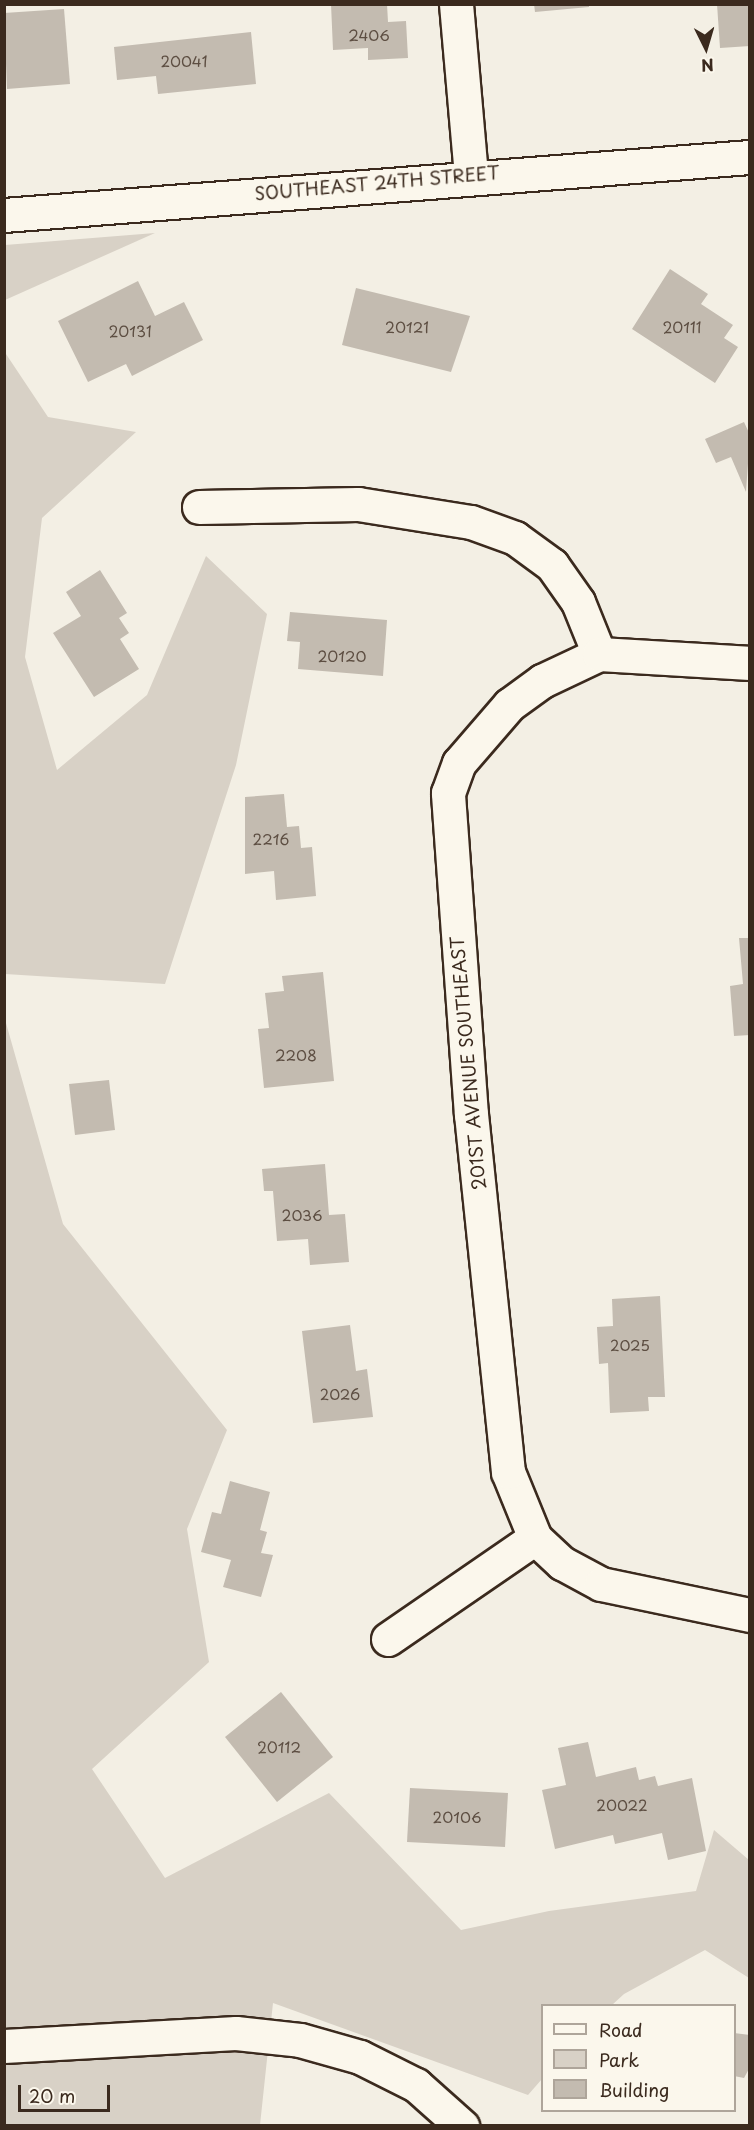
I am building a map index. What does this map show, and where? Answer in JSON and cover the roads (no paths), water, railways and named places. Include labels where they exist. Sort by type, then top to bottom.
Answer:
[{"type":"street","points":[[456,4],[471,175]]},
{"type":"street","name":"SOUTHEAST 24TH STREET","points":[[4,215],[471,175],[750,157]]},
{"type":"street","points":[[199,507],[358,504],[471,522],[514,538],[552,565],[578,602],[598,654],[750,663]]},
{"type":"street","name":"201ST AVENUE SOUTHEAST","points":[[535,1538],[508,1472],[471,1106],[448,793],[459,763],[509,705],[542,681],[598,654]]},
{"type":"street","points":[[388,1639],[535,1538],[562,1563],[601,1584],[637,1595],[750,1615]]},
{"type":"street","points":[[4,2046],[236,2033],[300,2040],[360,2056],[416,2085],[462,2126]]}]
